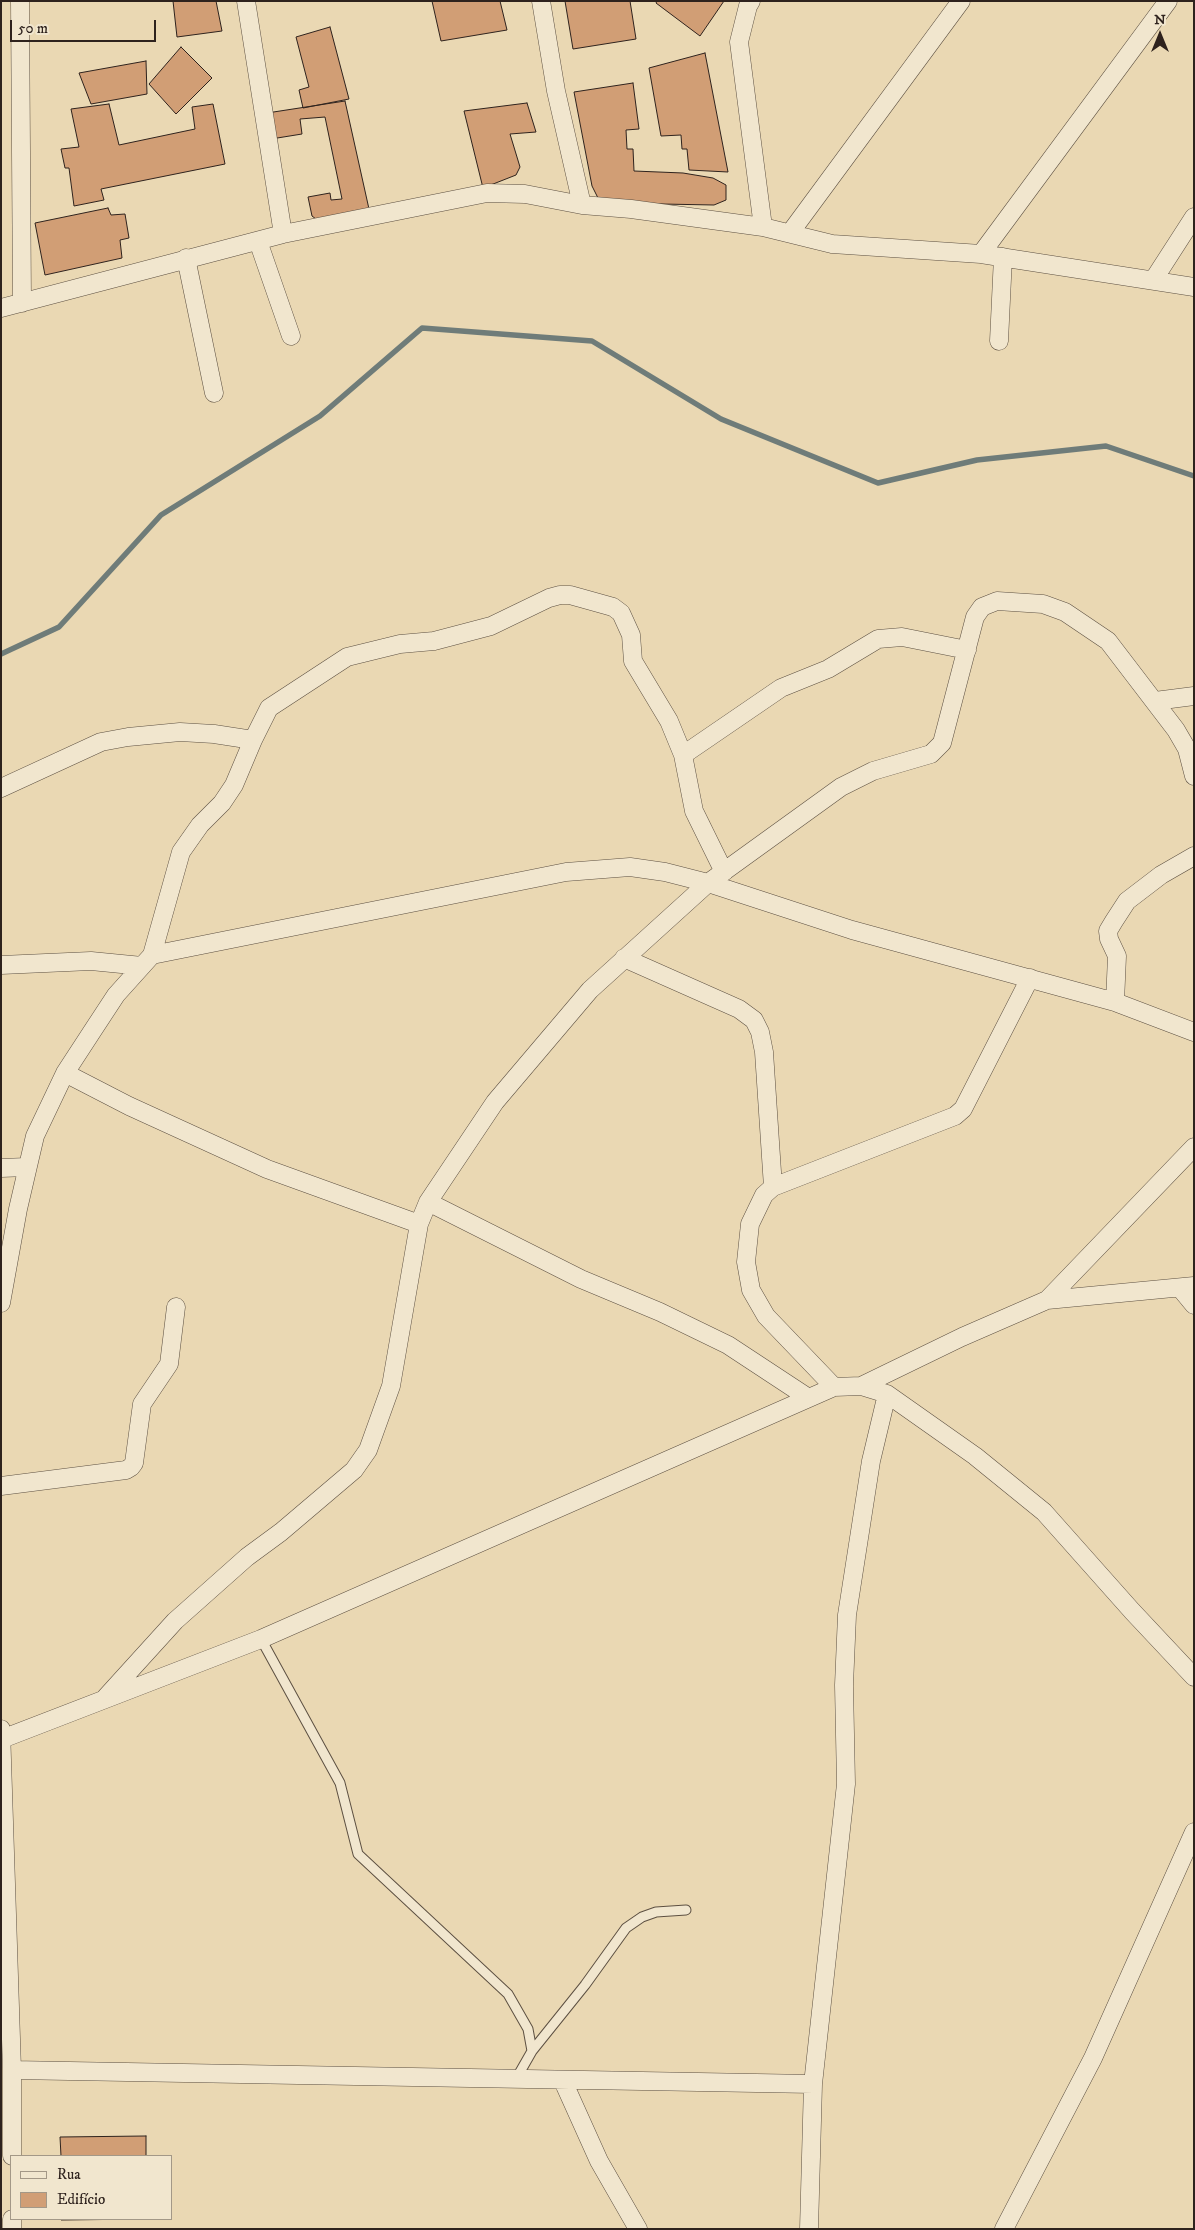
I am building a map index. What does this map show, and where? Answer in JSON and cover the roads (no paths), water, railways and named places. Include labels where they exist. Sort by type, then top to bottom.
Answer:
[{"type":"street","points":[[20,1],[22,303]]},
{"type":"street","points":[[246,1],[283,234]]},
{"type":"street","points":[[541,1],[556,91],[582,205]]},
{"type":"street","points":[[752,1],[748,6],[739,42],[763,227]]},
{"type":"street","points":[[790,234],[961,1]]},
{"type":"street","points":[[981,254],[1168,1]]},
{"type":"street","points":[[1,308],[283,234],[488,193],[525,194],[582,205],[631,209],[763,227],[832,244],[981,254],[1154,279],[1194,287]]},
{"type":"street","points":[[1154,279],[1194,217]]},
{"type":"street","points":[[258,241],[291,336]]},
{"type":"street","points":[[999,341],[1003,257]]},
{"type":"street","points":[[186,258],[214,393]]},
{"type":"street","points":[[1,1303],[27,1167],[35,1136],[65,1073],[116,995],[147,960],[181,852],[200,825],[222,804],[234,785],[252,740],[269,708],[346,657],[400,644],[434,641],[491,626],[549,598],[570,596],[613,607],[621,613],[631,635],[633,661],[669,721],[683,755],[694,811],[724,872]]},
{"type":"street","points":[[106,1697],[175,1621],[247,1556],[281,1532],[354,1470],[368,1450],[391,1386],[419,1224],[428,1202],[495,1102],[590,990],[708,883],[840,787],[873,772],[931,754],[942,743],[975,617],[982,607],[997,601],[1043,604],[1065,612],[1108,641],[1155,701],[1187,749],[1194,776]]},
{"type":"street","points":[[683,755],[781,688],[828,669],[878,639],[902,637],[967,650]]},
{"type":"street","points":[[1155,701],[1194,696]]},
{"type":"street","points":[[1,788],[101,742],[128,736],[154,732],[180,732],[214,734],[252,740]]},
{"type":"street","points":[[1115,1002],[1117,956],[1108,939],[1111,926],[1127,902],[1161,875],[1194,856]]},
{"type":"street","points":[[1,965],[147,960],[566,872],[630,867],[665,872],[708,883],[852,930],[1115,1002],[1194,1032]]},
{"type":"street","points":[[624,958],[739,1009],[754,1020],[760,1032],[764,1052],[773,1187]]},
{"type":"street","points":[[834,1387],[766,1316],[751,1290],[746,1262],[750,1224],[764,1195],[773,1187],[955,1116],[963,1108],[1030,978]]},
{"type":"street","points":[[65,1073],[129,1106],[267,1169],[419,1224]]},
{"type":"street","points":[[1047,1300],[1194,1147]]},
{"type":"street","points":[[1,1168],[27,1167]]},
{"type":"street","points":[[428,1202],[582,1279],[660,1312],[728,1345],[807,1397]]},
{"type":"street","points":[[860,1386],[962,1337],[1047,1300],[1187,1287],[1194,1305]]},
{"type":"street","points":[[1,1486],[126,1470],[131,1467],[134,1463],[142,1404],[169,1364],[176,1308]]},
{"type":"street","points":[[2,1739],[106,1697],[261,1639],[486,1542],[807,1397],[834,1387],[860,1386],[887,1394],[974,1456],[1044,1512],[1194,1677]]},
{"type":"street","points":[[809,2229],[813,2084],[846,1784],[844,1685],[847,1615],[871,1462],[887,1394]]},
{"type":"street","points":[[1,1729],[12,2070],[12,2155]]},
{"type":"street","points":[[1004,2229],[1093,2058],[1194,1832]]},
{"type":"street","points":[[12,2070],[813,2084]]},
{"type":"street","points":[[563,2081],[599,2161],[638,2229]]},
{"type":"lane","points":[[261,1639],[340,1783],[358,1854],[508,1994],[528,2029],[532,2051]]},
{"type":"lane","points":[[516,2079],[532,2051],[585,1985],[626,1928],[642,1917],[656,1912],[686,1910]]},
{"type":"waterway","points":[[1,654],[59,627],[161,515],[320,416],[422,328],[592,341],[721,419],[878,483],[977,460],[1106,446],[1194,476]]}]
